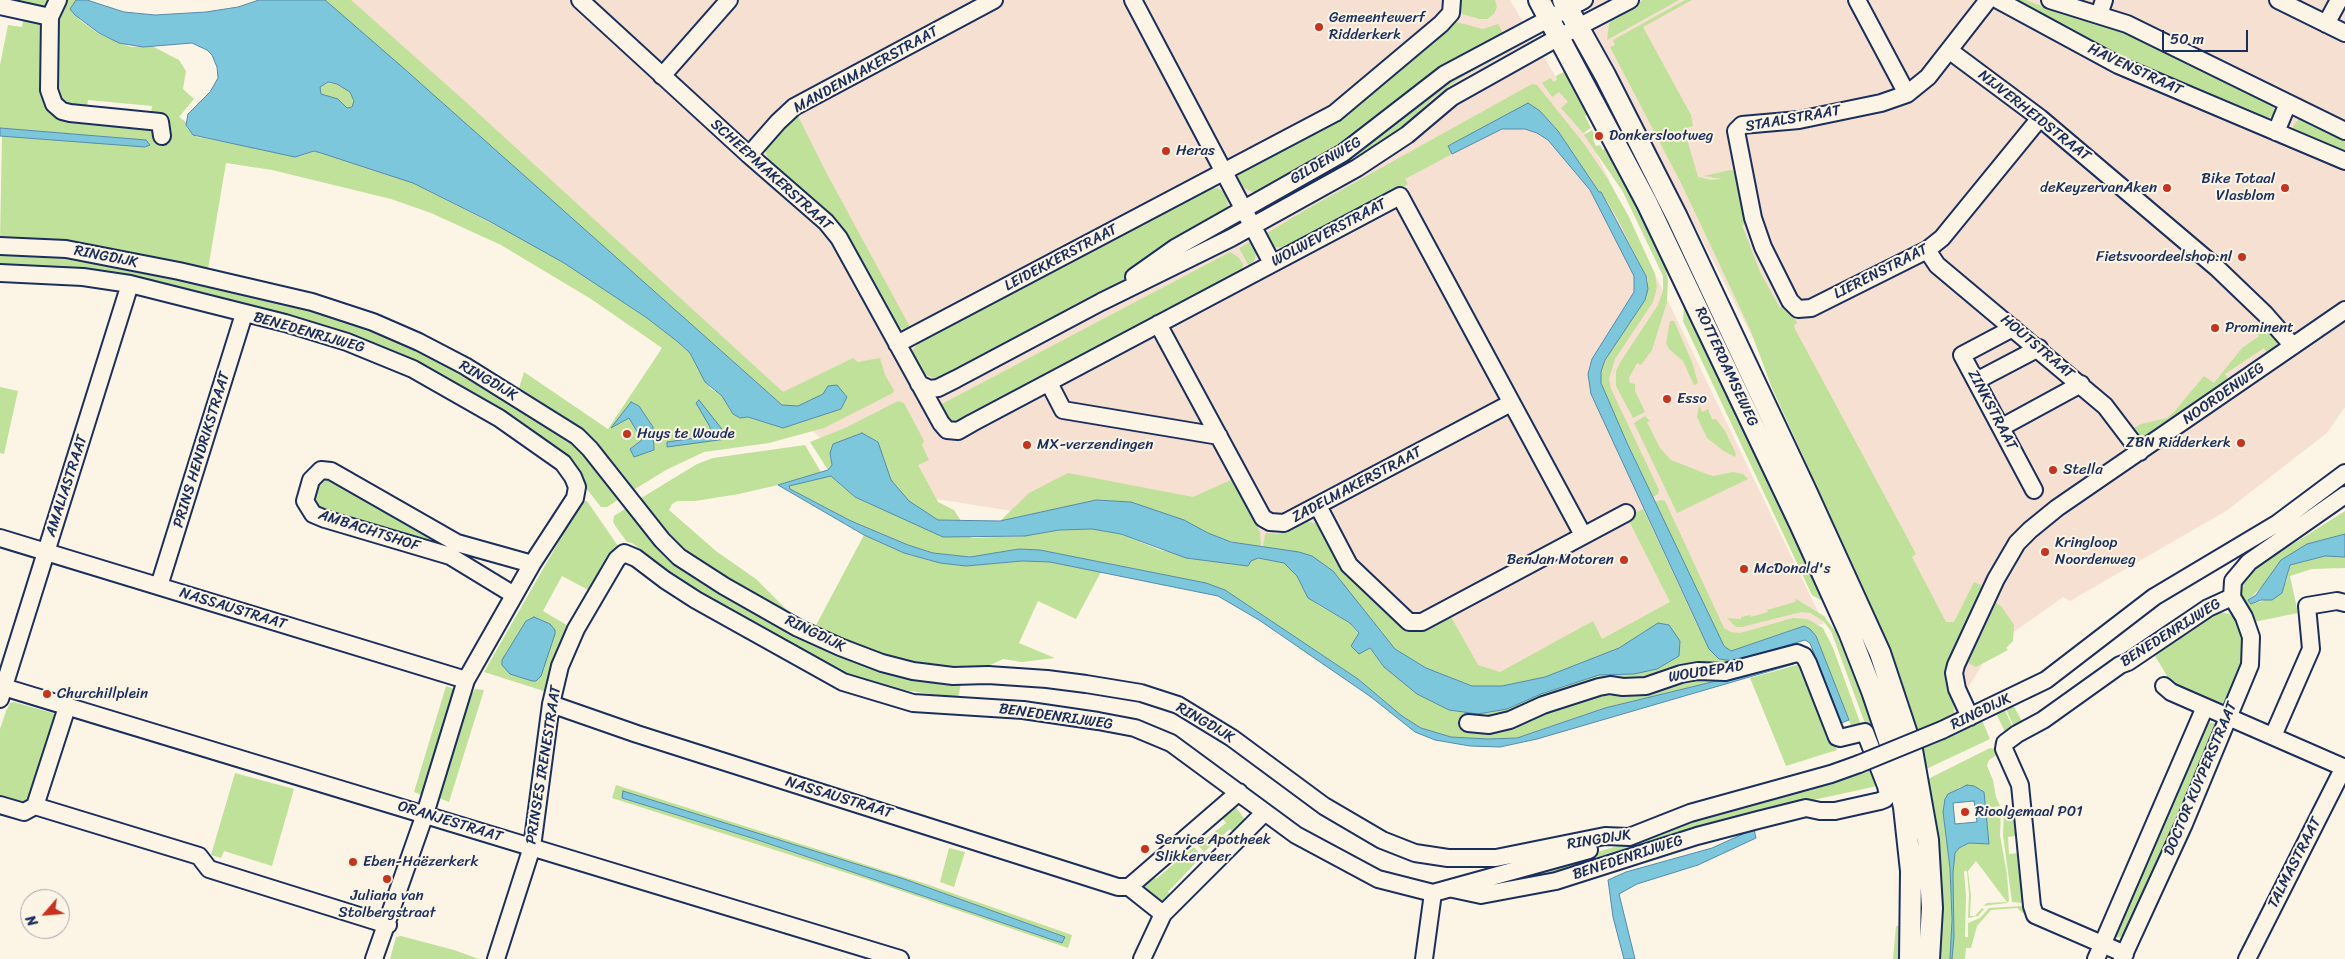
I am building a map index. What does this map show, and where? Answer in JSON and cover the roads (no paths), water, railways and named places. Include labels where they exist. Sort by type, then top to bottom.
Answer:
[{"type":"main road","name":"ROTTERDAMSEWEG","points":[[1572,3],[1578,26],[1677,216],[1880,653],[1901,747],[1928,840],[1932,908],[1929,959]]},
{"type":"main road","name":"ROTTERDAMSEWEG","points":[[1544,9],[1647,203],[1800,524],[1849,632],[1872,691],[1901,747],[1904,807],[1911,871],[1910,959]]},
{"type":"street","points":[[58,0],[50,17],[49,90],[54,104],[62,111],[70,113],[160,122],[162,136]]},
{"type":"street","name":"SCHEEPMAKERSTRAAT","points":[[580,0],[749,155],[826,222],[839,238],[919,384]]},
{"type":"street","points":[[662,76],[729,0]]},
{"type":"street","name":"MANDENMAKERSTRAAT","points":[[749,155],[794,107],[994,0]]},
{"type":"street","points":[[1133,0],[1272,263]]},
{"type":"street","name":"LEIDEKKERSTRAAT","points":[[897,344],[1225,173],[1335,113],[1441,24],[1451,13],[1452,0]]},
{"type":"street","points":[[1578,26],[1630,0]]},
{"type":"street","points":[[1857,0],[1907,94]]},
{"type":"street","name":"STAALSTRAAT","points":[[1753,218],[1736,131],[1742,125],[1799,120],[1881,103],[1907,94],[1928,77],[1988,0]]},
{"type":"street","name":"HAVENSTRAAT","points":[[1998,0],[2118,65],[2345,161]]},
{"type":"street","points":[[2050,0],[2101,8],[2144,32],[2345,131]]},
{"type":"street","points":[[2278,0],[2345,33]]},
{"type":"street","points":[[2326,24],[2339,0]]},
{"type":"street","name":"GILDENWEG","points":[[1100,302],[1175,248],[1359,143],[1445,74],[1544,9],[1572,3]]},
{"type":"street","points":[[0,6],[50,17]]},
{"type":"street","name":"GILDENWEG","points":[[919,384],[930,389],[938,388],[1100,302],[1253,226],[1357,168],[1407,134],[1452,97],[1578,26]]},
{"type":"street","name":"NIJVERHEIDSTRAAT","points":[[1950,51],[2040,118],[2217,268],[2265,314],[2292,346]]},
{"type":"street","points":[[2276,132],[2288,103]]},
{"type":"street","name":"LIERENSTRAAT","points":[[1753,218],[1763,247],[1790,300],[1798,309],[1811,308],[1927,250],[1942,238],[2040,118]]},
{"type":"street","name":"WOLWEVERSTRAAT","points":[[919,384],[940,423],[947,430],[958,431],[1400,196],[1583,536]]},
{"type":"street","name":"RINGDIJK","points":[[0,246],[66,249],[179,271],[312,302],[373,322],[419,342],[449,358],[558,422],[590,448],[662,540],[680,557],[740,595],[798,628],[882,663],[913,671],[953,676],[988,675],[1076,683],[1141,693],[1178,705],[1218,728],[1298,788],[1352,824],[1382,840],[1415,853],[1448,858],[1496,858],[1605,836],[1629,837],[1690,813],[1831,774],[1942,730],[2046,680],[2154,597],[2278,523],[2345,473]]},
{"type":"street","name":"HOUTSTRAAT","points":[[1927,250],[1937,265],[2039,348],[2105,406],[2140,452]]},
{"type":"street","name":"BENEDENRIJWEG","points":[[0,273],[83,277],[130,284],[347,342],[414,370],[527,436],[563,463],[570,472],[577,487],[573,501],[532,564]]},
{"type":"street","name":"AMALIASTRAAT","points":[[1,691],[130,284]]},
{"type":"street","name":"NOORDENWEG","points":[[1970,717],[1957,689],[1954,673],[1956,664],[2007,559],[2017,543],[2044,518],[2345,310]]},
{"type":"street","name":"PRINS HENDRIKSTRAAT","points":[[159,586],[244,314]]},
{"type":"street","name":"ZADELMAKERSTRAAT","points":[[1158,324],[1263,518],[1270,522],[1284,523],[1512,403]]},
{"type":"street","name":"ZINKSTRAAT","points":[[2013,328],[1962,355],[2034,490]]},
{"type":"street","points":[[1976,381],[2039,348]]},
{"type":"street","points":[[1050,383],[1063,410],[1219,436]]},
{"type":"street","points":[[2002,427],[2081,384]]},
{"type":"street","name":"AMBACHTSHOF","points":[[514,595],[454,550],[331,471],[321,470],[314,475],[308,485],[305,495],[306,506],[319,517],[454,550],[532,564]]},
{"type":"street","name":"BENEDENRIJWEG","points":[[2099,952],[2035,915],[2032,906],[2020,785],[2004,749],[2005,743],[2043,720],[2120,665],[2128,662],[2208,608],[2232,597],[2233,581],[2249,562],[2345,495]]},
{"type":"street","points":[[1318,506],[1349,565],[1408,622],[1422,622],[1626,513]]},
{"type":"street","name":"NASSAUSTRAAT","points":[[0,538],[466,680]]},
{"type":"street","name":"BENEDENRIJWEG","points":[[624,554],[636,558],[696,600],[842,682],[914,703],[1023,710],[1135,728],[1172,743],[1264,812],[1327,853],[1378,879],[1433,893],[1543,864],[1629,837]]},
{"type":"street","name":"PRINSES IRENESTRAAT","points":[[496,959],[532,847],[551,704],[560,666],[576,630],[617,559],[624,554]]},
{"type":"street","points":[[374,959],[388,925],[426,814],[466,680],[532,564]]},
{"type":"street","name":"DOCTOR KUYPERSTRAAT","points":[[2124,956],[2184,824],[2250,665],[2251,637],[2244,617],[2232,597]]},
{"type":"street","points":[[2273,736],[2311,649],[2307,606],[2337,601],[2345,603]]},
{"type":"street","name":"WOUDEPAD","points":[[1468,723],[1489,725],[1510,720],[1544,705],[1599,687],[1610,685],[1623,687],[1646,686],[1698,670],[1725,672],[1797,653],[1804,656],[1808,662],[1837,737],[1866,732],[1886,786],[1887,798],[1880,802],[1835,811],[1820,811],[1806,808]]},
{"type":"street","points":[[2164,686],[2171,692],[2205,707],[2343,763]]},
{"type":"street","name":"ORANJESTRAAT","points":[[1,691],[67,707],[426,814],[900,959]]},
{"type":"street","name":"NASSAUSTRAAT","points":[[551,704],[637,734],[1118,887],[1129,887]]},
{"type":"street","points":[[0,805],[24,812],[35,806],[67,707]]},
{"type":"street","name":"DOCTOR KUYPERSTRAAT","points":[[2099,952],[2205,707]]},
{"type":"street","name":"TALMASTRAAT","points":[[2247,959],[2343,763]]},
{"type":"street","points":[[1163,914],[1129,887],[1238,792]]},
{"type":"street","points":[[35,806],[199,856],[210,869],[388,925]]},
{"type":"street","name":"BENEDENRIJWEG","points":[[1449,888],[1481,895],[1556,881],[1697,836],[1806,808]]},
{"type":"street","points":[[1142,959],[1163,914],[1264,812]]},
{"type":"street","points":[[1424,959],[1433,893]]},
{"type":"street","points":[[2099,952],[2124,956]]},
{"type":"water","points":[[76,0],[87,0],[124,12],[155,15],[206,12],[238,7],[259,0],[325,0],[782,405],[798,406],[823,394],[828,386],[837,385],[847,397],[841,409],[783,428],[748,417],[740,418],[733,414],[722,396],[705,382],[690,353],[678,342],[647,318],[564,263],[489,221],[413,183],[321,153],[314,151],[295,157],[193,135],[186,125],[188,114],[210,92],[218,78],[217,67],[212,55],[207,50],[192,43],[143,47],[119,43],[99,33],[70,9]],"holes":[[[328,82],[337,84],[350,92],[354,101],[352,107],[347,108],[338,99],[321,94],[320,87]]]},
{"type":"water","points":[[1528,103],[1540,111],[1558,131],[1599,192],[1601,192],[1646,276],[1648,289],[1645,300],[1605,360],[1601,372],[1601,383],[1627,443],[1724,646],[1731,651],[1804,626],[1810,629],[1816,636],[1849,720],[1841,723],[1810,643],[1805,640],[1734,661],[1719,659],[1709,649],[1591,394],[1588,374],[1592,359],[1634,292],[1634,276],[1590,190],[1548,140],[1537,133],[1525,129],[1502,129],[1452,154],[1448,146]]},
{"type":"water","points":[[0,128],[146,140],[150,145],[145,147],[0,136]]},
{"type":"water","points":[[699,400],[725,433],[726,439],[667,447],[667,442],[703,437],[710,432],[710,427],[696,403]]},
{"type":"water","points":[[631,402],[639,406],[653,427],[654,450],[634,457],[630,449],[642,440],[629,418],[611,428]]},
{"type":"water","points":[[862,433],[878,442],[891,480],[909,501],[938,520],[1000,521],[1096,500],[1131,502],[1184,520],[1208,533],[1231,542],[1299,552],[1312,556],[1333,571],[1395,649],[1426,668],[1472,686],[1502,686],[1545,677],[1619,648],[1658,623],[1669,625],[1680,641],[1679,656],[1657,669],[1634,674],[1599,675],[1541,694],[1507,709],[1478,714],[1449,710],[1417,694],[1384,667],[1370,648],[1359,654],[1351,646],[1359,633],[1350,623],[1308,598],[1297,576],[1284,563],[1258,558],[1251,561],[1248,566],[1186,558],[1121,534],[1092,529],[1059,530],[1025,536],[943,537],[855,497],[831,476],[789,486],[790,489],[851,521],[908,545],[933,553],[970,557],[1019,549],[1040,550],[1206,583],[1225,590],[1358,679],[1402,716],[1421,728],[1451,737],[1517,738],[1605,708],[1712,682],[1792,659],[1794,664],[1537,739],[1500,747],[1470,746],[1435,740],[1415,732],[1371,697],[1259,620],[1218,596],[1050,562],[1022,561],[966,566],[940,563],[904,553],[864,535],[778,485],[828,470],[832,465],[830,453],[833,444]]},
{"type":"water","points":[[2345,534],[2345,557],[2325,556],[2290,565],[2282,593],[2272,600],[2261,600],[2251,604],[2248,600],[2256,595],[2281,560],[2307,544]]},
{"type":"water","points":[[534,617],[550,624],[555,630],[555,634],[541,676],[536,681],[532,681],[510,674],[502,665],[502,660],[526,621]]},
{"type":"water","points":[[1967,785],[1974,786],[1984,792],[1989,844],[1969,843],[1959,848],[1955,853],[1952,959],[1950,959],[1952,920],[1950,868],[1943,812],[1945,799],[1948,794]],"holes":[[[1974,801],[1977,822],[1955,824],[1953,803]]]},
{"type":"water","points":[[623,791],[904,879],[1065,937],[1062,943],[752,838],[622,798]]},
{"type":"water","points":[[1754,829],[1756,838],[1698,865],[1637,884],[1619,894],[1635,959],[1624,959],[1613,917],[1608,880],[1626,872],[1712,848]]},
{"type":"place","name":"Gemeentewerf Ridderkerk","points":[[1319,27]]},
{"type":"place","name":"Donkerslootweg","points":[[1599,136]]},
{"type":"place","name":"Heras","points":[[1166,151]]},
{"type":"place","name":"deKeyzervanAken","points":[[2167,188]]},
{"type":"place","name":"Bike Totaal Vlasblom","points":[[2285,188]]},
{"type":"place","name":"Fietsvoordeelshop.nl","points":[[2242,257]]},
{"type":"place","name":"Prominent","points":[[2215,328]]},
{"type":"place","name":"Esso","points":[[1667,399]]},
{"type":"place","name":"Huys te Woude","points":[[627,434]]},
{"type":"place","name":"ZBN Ridderkerk","points":[[2241,443]]},
{"type":"place","name":"MX-verzendingen","points":[[1027,445]]},
{"type":"place","name":"Stella","points":[[2053,470]]},
{"type":"place","name":"Kringloop Noordenweg","points":[[2045,552]]},
{"type":"place","name":"BenJan Motoren","points":[[1624,560]]},
{"type":"place","name":"McDonald's","points":[[1744,569]]},
{"type":"place","name":"Churchillplein","points":[[47,694]]},
{"type":"place","name":"Rioolgemaal P01","points":[[1965,812]]},
{"type":"place","name":"Service Apotheek Slikkerveer","points":[[1145,849]]},
{"type":"place","name":"Eben-Haëzerkerk","points":[[353,862]]},
{"type":"place","name":"Juliana van Stolbergstraat","points":[[387,879]]}]
